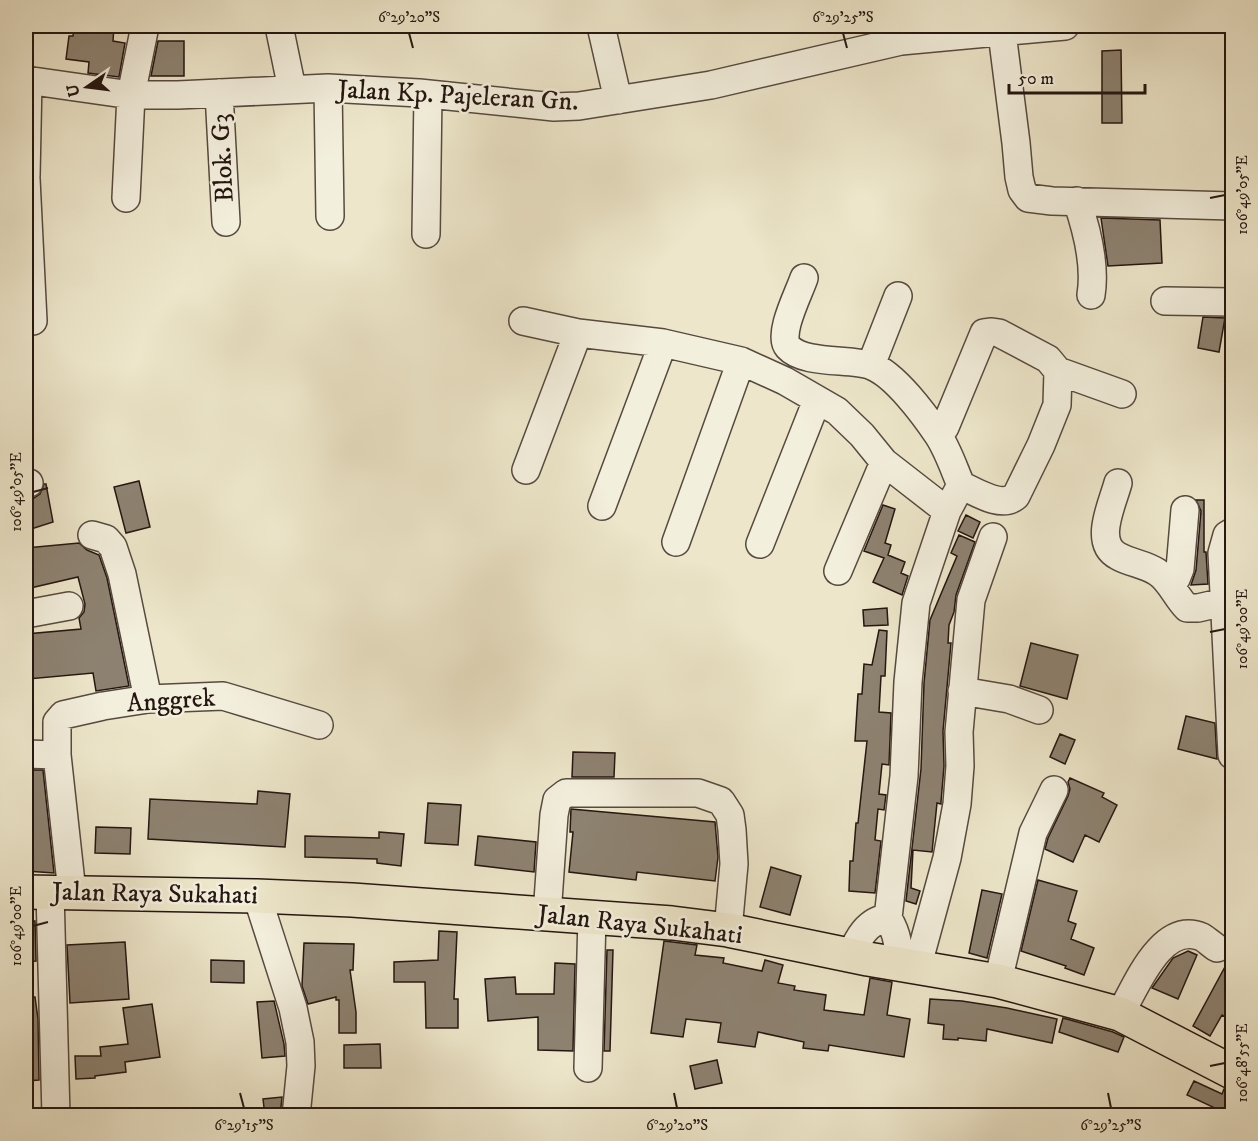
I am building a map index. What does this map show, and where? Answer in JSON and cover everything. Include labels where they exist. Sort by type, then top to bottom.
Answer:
[{"type":"main road","name":"Jalan Raya Sukahati","points":[[49,892],[352,900],[672,923],[728,930],[850,956],[998,981],[1120,1014],[1233,1072]]},
{"type":"street","points":[[126,198],[131,95],[145,26]]},
{"type":"street","points":[[279,26],[292,89]]},
{"type":"street","points":[[601,26],[618,100]]},
{"type":"street","name":"Jalan Kp. Pajeleran Gn.","points":[[27,80],[131,95],[328,88],[428,94],[554,107],[579,106],[732,80],[900,33],[1002,33],[1065,26]]},
{"type":"street","points":[[1002,33],[1022,189],[1028,198],[1052,201],[1233,206]]},
{"type":"street","points":[[27,80],[26,178],[33,321]]},
{"type":"street","points":[[328,88],[330,216]]},
{"type":"street","name":"Blok. G3","points":[[219,93],[226,222]]},
{"type":"street","points":[[426,234],[428,94]]},
{"type":"street","points":[[1077,201],[1084,222],[1092,267],[1091,295]]},
{"type":"street","points":[[804,278],[785,328],[783,337],[788,347],[797,354],[871,365],[886,375],[905,392],[939,436],[961,485],[1004,502],[1016,496],[1041,445],[1057,405],[1058,371]]},
{"type":"street","points":[[871,365],[898,296]]},
{"type":"street","points":[[1165,301],[1233,302]]},
{"type":"street","points":[[523,321],[578,333],[663,343],[741,361],[785,381],[837,411],[862,435],[884,462],[947,511]]},
{"type":"street","points":[[526,470],[578,333]]},
{"type":"street","points":[[939,436],[945,427],[984,333],[999,333],[1048,359],[1058,371],[1122,394]]},
{"type":"street","points":[[602,506],[663,343]]},
{"type":"street","points":[[676,542],[741,361]]},
{"type":"street","points":[[760,544],[817,400]]},
{"type":"street","points":[[838,571],[884,462]]},
{"type":"street","points":[[1118,483],[1104,536],[1110,550],[1159,573],[1187,608],[1224,603]]},
{"type":"street","points":[[907,966],[888,918],[903,777],[908,682],[916,603],[947,511],[961,485]]},
{"type":"street","points":[[1169,584],[1176,579],[1180,568],[1185,510]]},
{"type":"street","points":[[1233,532],[1227,535],[1221,553],[1233,755]]},
{"type":"street","points":[[92,535],[106,539],[113,546],[122,574],[148,699]]},
{"type":"street","points":[[907,966],[947,858],[957,804],[960,766],[959,732],[971,600],[993,537]]},
{"type":"street","points":[[26,614],[69,606]]},
{"type":"street","points":[[962,691],[1009,699],[1039,710]]},
{"type":"street","name":"Anggrek","points":[[56,1116],[49,892],[57,722],[63,715],[103,706],[148,699],[223,696],[318,724]]},
{"type":"street","points":[[26,754],[57,755]]},
{"type":"street","points":[[998,981],[1033,833],[1054,790]]},
{"type":"street","points":[[547,915],[557,800],[566,793],[698,793],[721,801],[730,815],[734,864],[728,930]]},
{"type":"street","points":[[257,896],[293,1008],[300,1042],[301,1066],[296,1116]]},
{"type":"street","points":[[588,1068],[592,917]]},
{"type":"street","points":[[850,956],[857,940],[870,924],[879,919],[888,918]]},
{"type":"street","points":[[1120,1014],[1161,946],[1174,937],[1187,934],[1201,937],[1217,948]]},
{"type":"building","points":[[74,26],[114,26],[113,41],[125,43],[119,77],[88,73],[89,62],[66,59],[69,36],[73,36]]},
{"type":"building","points":[[158,41],[184,41],[184,76],[151,76]]},
{"type":"building","points":[[1121,50],[1122,123],[1102,123],[1102,51]]},
{"type":"building","points":[[1101,218],[1160,220],[1162,263],[1108,266]]},
{"type":"building","points":[[1203,317],[1225,318],[1219,352],[1198,348]]},
{"type":"building","points":[[139,481],[150,527],[126,533],[114,487]]},
{"type":"building","points":[[46,484],[53,522],[28,530],[26,499],[40,494]]},
{"type":"building","points":[[1196,500],[1204,500],[1204,552],[1206,552],[1208,584],[1191,585],[1196,570],[1201,511]]},
{"type":"building","points":[[883,505],[895,509],[885,543],[891,545],[888,555],[905,562],[901,573],[908,576],[902,595],[873,582],[884,558],[864,551]]},
{"type":"building","points":[[966,515],[980,522],[973,538],[958,531]]},
{"type":"building","points":[[959,535],[975,542],[956,595],[954,612],[949,625],[948,643],[951,643],[943,731],[944,766],[941,804],[937,803],[932,852],[913,850],[911,888],[920,891],[916,904],[906,901],[921,769],[924,683],[930,620],[957,556],[951,553]]},
{"type":"building","points":[[79,543],[87,550],[99,555],[107,578],[129,686],[96,691],[93,673],[28,679],[26,634],[81,629],[79,618],[84,612],[85,604],[78,577],[26,589],[26,548]]},
{"type":"building","points":[[887,608],[888,625],[864,626],[863,610]]},
{"type":"building","points":[[879,630],[887,631],[885,676],[881,676],[879,712],[891,713],[889,765],[882,764],[879,794],[886,795],[884,810],[878,809],[875,840],[881,841],[875,893],[849,891],[850,861],[853,861],[867,741],[855,741],[858,694],[862,694],[864,664],[872,665]]},
{"type":"building","points":[[1031,643],[1078,655],[1067,699],[1020,686]]},
{"type":"building","points":[[1186,716],[1215,723],[1217,759],[1178,749]]},
{"type":"building","points":[[1060,734],[1075,740],[1065,764],[1050,757]]},
{"type":"building","points":[[573,752],[615,753],[614,777],[572,777]]},
{"type":"building","points":[[26,770],[43,770],[54,873],[26,871]]},
{"type":"building","points":[[1070,778],[1104,793],[1102,797],[1117,805],[1099,842],[1085,835],[1073,862],[1045,849],[1068,796]]},
{"type":"building","points":[[258,791],[290,794],[285,847],[148,839],[150,799],[257,804]]},
{"type":"building","points":[[428,803],[461,805],[458,845],[425,843]]},
{"type":"building","points":[[571,809],[715,822],[718,857],[715,881],[637,872],[636,880],[569,872],[573,832],[570,832]]},
{"type":"building","points":[[96,827],[131,828],[130,854],[95,853]]},
{"type":"building","points":[[379,832],[404,834],[401,866],[377,863],[377,859],[305,857],[305,836],[379,838]]},
{"type":"building","points":[[478,836],[536,842],[534,872],[475,865]]},
{"type":"building","points":[[771,867],[801,876],[790,915],[760,907]]},
{"type":"building","points":[[1038,880],[1077,891],[1068,921],[1076,924],[1071,939],[1094,948],[1084,975],[1065,968],[1066,966],[1021,951]]},
{"type":"building","points":[[982,890],[1002,894],[987,958],[969,953]]},
{"type":"building","points":[[26,921],[35,921],[36,961],[26,962]]},
{"type":"building","points":[[439,931],[457,932],[454,999],[458,999],[458,1028],[426,1028],[425,982],[394,982],[394,962],[438,960]]},
{"type":"building","points":[[664,941],[697,945],[695,955],[724,958],[723,963],[762,971],[765,960],[783,965],[778,983],[795,986],[794,990],[826,995],[824,1010],[864,1015],[870,978],[892,982],[887,1015],[910,1019],[904,1057],[829,1045],[828,1051],[803,1048],[804,1042],[758,1032],[755,1047],[718,1042],[721,1023],[686,1019],[683,1037],[651,1033]]},
{"type":"building","points":[[125,942],[129,999],[70,1003],[67,945]]},
{"type":"building","points":[[304,943],[354,944],[353,970],[350,970],[356,1012],[356,1033],[339,1033],[339,1000],[336,1000],[336,997],[308,1004],[302,986]]},
{"type":"building","points":[[607,950],[613,950],[610,1051],[604,1051]]},
{"type":"building","points":[[1188,951],[1197,955],[1178,999],[1152,988],[1173,958]]},
{"type":"building","points":[[1233,952],[1233,1021],[1222,1015],[1210,1036],[1193,1026]]},
{"type":"building","points":[[211,960],[244,961],[244,983],[211,982]]},
{"type":"building","points":[[555,963],[575,964],[573,1051],[538,1050],[538,1017],[488,1021],[485,979],[515,977],[516,994],[554,994]]},
{"type":"building","points":[[26,997],[35,997],[38,1019],[39,1080],[26,1081]]},
{"type":"building","points":[[930,999],[1007,1008],[1057,1019],[1052,1043],[987,1029],[986,1041],[943,1039],[944,1025],[928,1023]]},
{"type":"building","points":[[274,1001],[285,1056],[262,1058],[257,1002]]},
{"type":"building","points":[[152,1004],[160,1057],[125,1062],[126,1072],[76,1079],[75,1056],[101,1056],[100,1047],[128,1044],[123,1008]]},
{"type":"building","points":[[1063,1018],[1124,1037],[1118,1052],[1059,1032]]},
{"type":"building","points":[[380,1044],[381,1068],[344,1068],[344,1045]]},
{"type":"building","points":[[717,1060],[722,1083],[695,1089],[690,1066]]},
{"type":"building","points":[[1194,1081],[1222,1094],[1224,1089],[1233,1091],[1233,1116],[1223,1116],[1213,1111],[1215,1108],[1187,1095]]},
{"type":"building","points":[[282,1097],[280,1116],[265,1116],[263,1099]]}]
